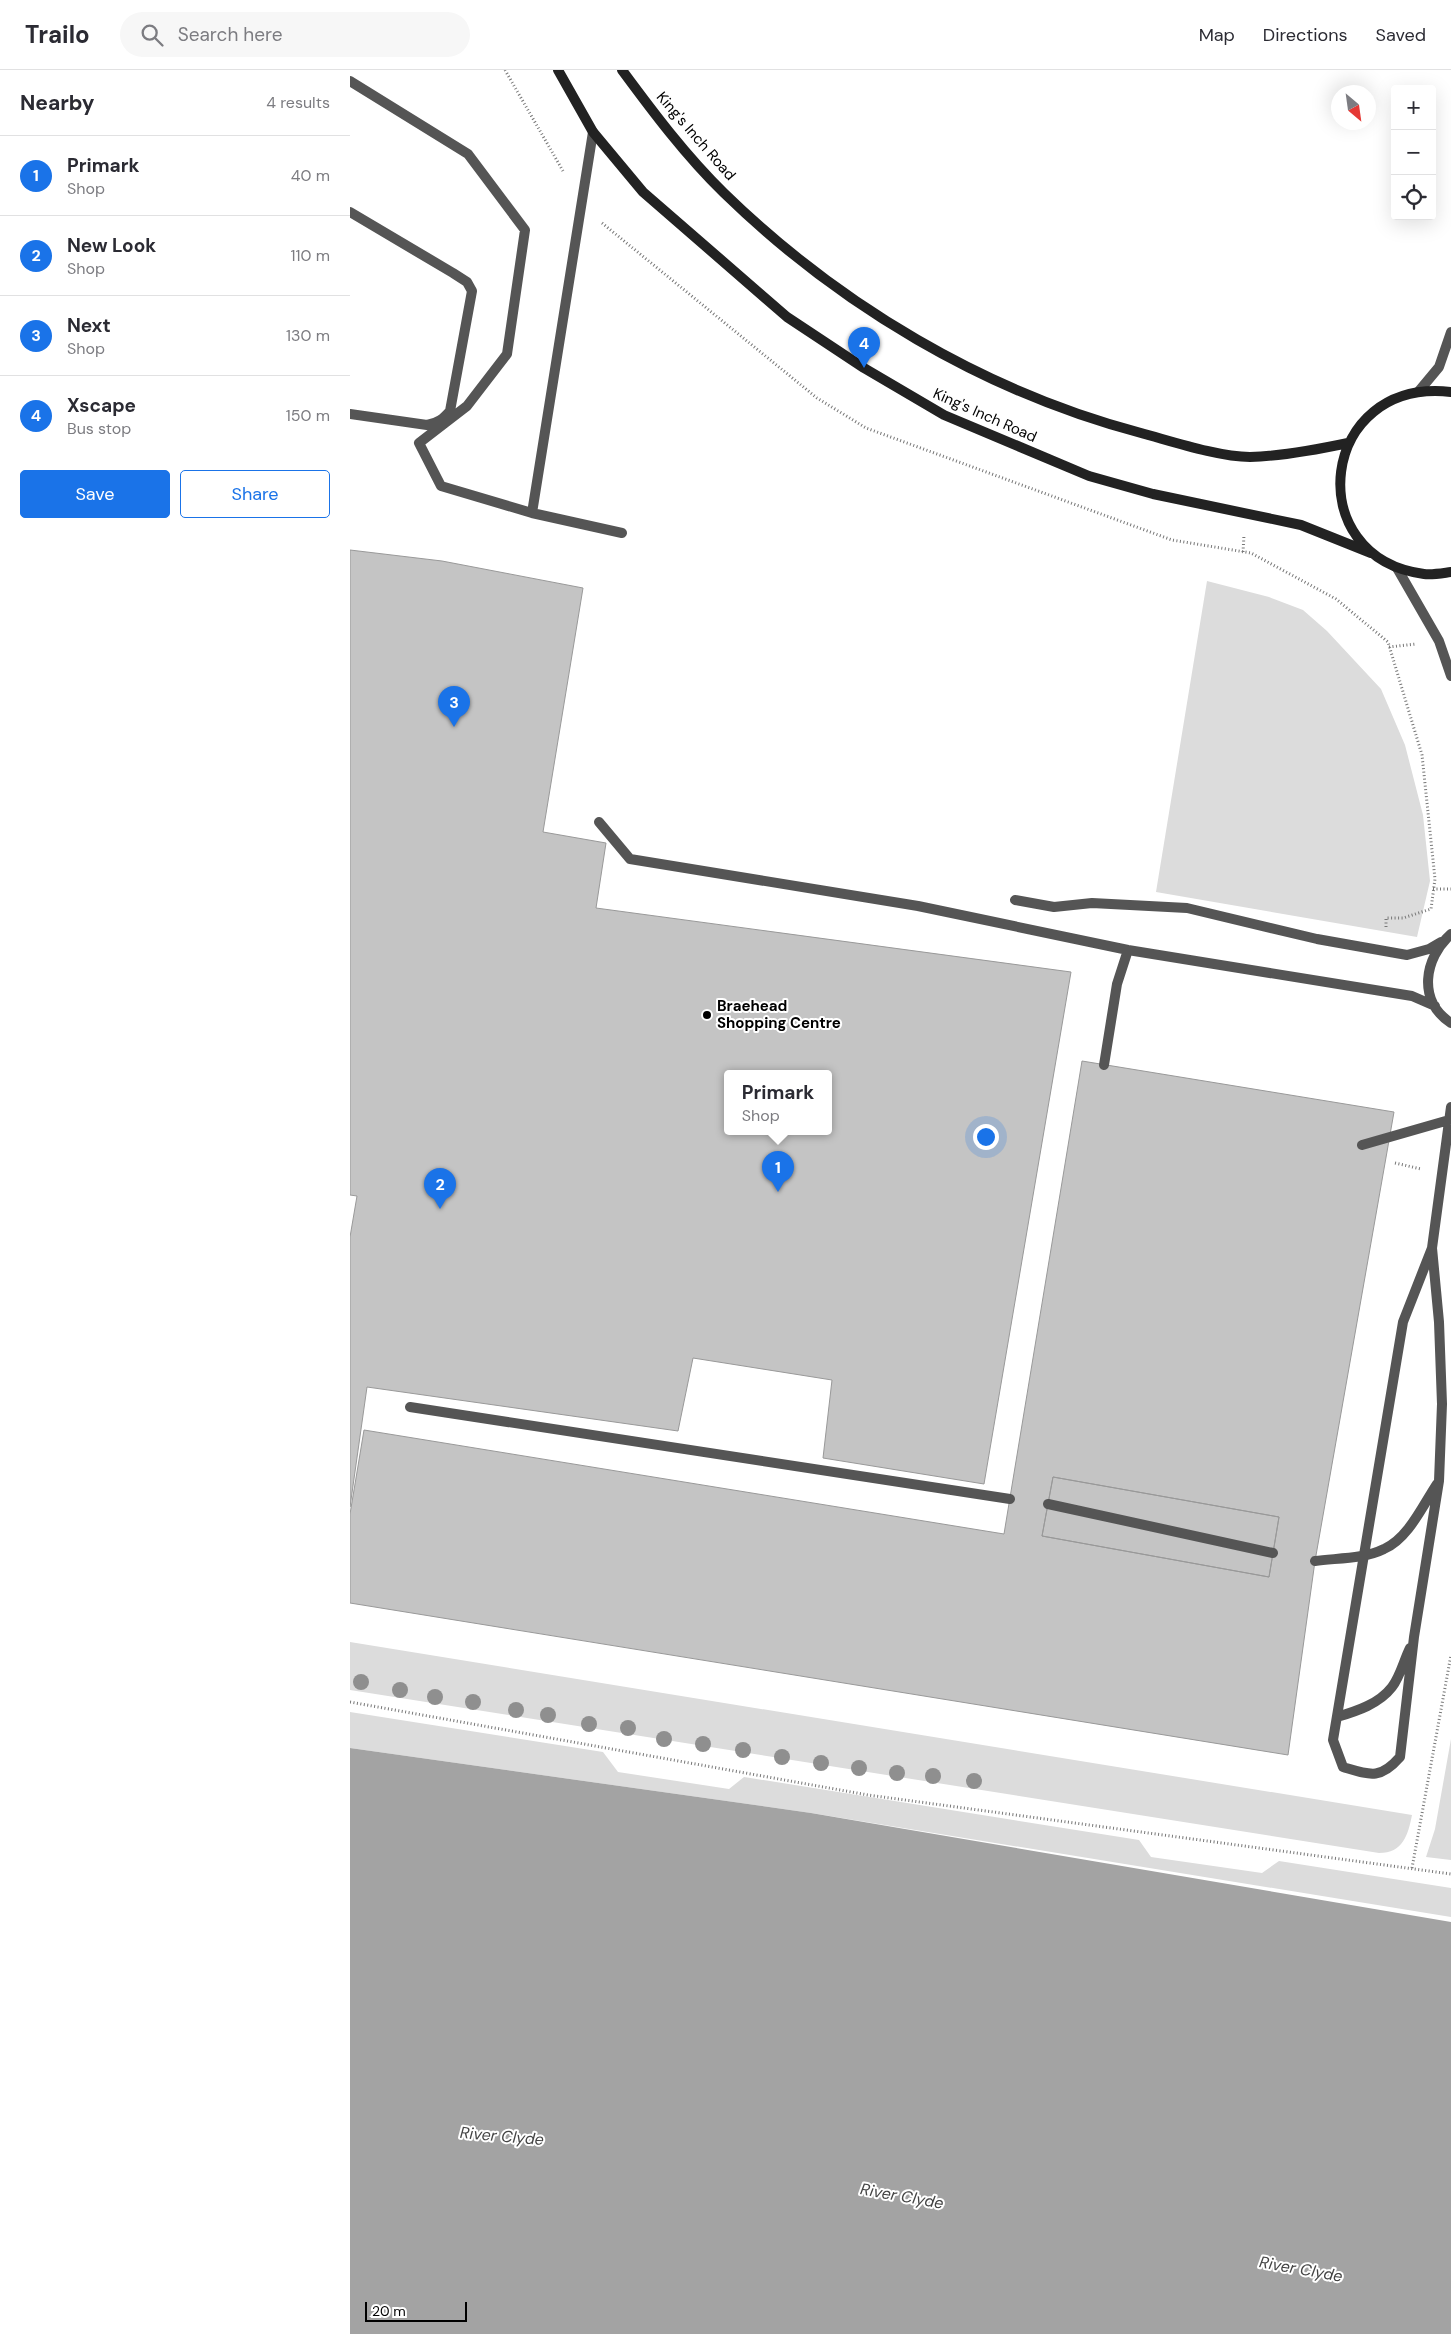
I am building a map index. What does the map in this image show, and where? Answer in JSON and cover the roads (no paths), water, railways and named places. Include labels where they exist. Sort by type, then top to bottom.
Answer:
[{"type":"street","name":"King's Inch Road","points":[[558,70],[593,132],[643,192],[787,317],[856,364],[944,416],[1089,476],[1162,496],[1301,525],[1371,553]]},
{"type":"street","name":"King's Inch Road","points":[[622,70],[672,134],[722,192],[796,258],[862,306],[964,365],[1043,400],[1121,427],[1194,447],[1247,457],[1279,455],[1348,443]]},
{"type":"street","points":[[350,81],[468,154],[525,230],[506,354],[467,406],[419,443],[441,486],[532,514],[622,533]]},
{"type":"street","points":[[532,514],[593,132]]},
{"type":"street","points":[[350,212],[453,273],[467,282],[472,290],[450,411],[444,418],[437,423],[427,425],[350,414]]},
{"type":"street","points":[[1419,391],[1438,367],[1450,340]]},
{"type":"street","points":[[1451,392],[1419,391],[1390,400],[1384,404],[1365,418],[1348,443],[1340,472],[1341,502],[1352,529],[1371,553],[1397,568],[1426,575],[1451,572]]},
{"type":"street","points":[[1397,568],[1439,641],[1451,676]]},
{"type":"street","points":[[599,822],[630,859],[833,894],[918,906],[1128,950],[1412,996],[1435,1006]]},
{"type":"street","points":[[1015,900],[1054,907],[1092,902],[1188,908],[1317,939],[1407,955],[1429,949],[1451,934]]},
{"type":"street","points":[[1441,942],[1432,957],[1428,973],[1429,990],[1435,1006],[1451,1023]]},
{"type":"street","points":[[1104,1064],[1117,984],[1128,950]]},
{"type":"street","points":[[1432,1248],[1403,1322],[1333,1740],[1343,1767],[1367,1775],[1388,1771],[1400,1757],[1414,1638],[1439,1481],[1442,1404],[1439,1322],[1432,1248],[1451,1107]]},
{"type":"street","points":[[1362,1144],[1449,1120]]},
{"type":"street","points":[[410,1407],[1010,1499]]},
{"type":"street","points":[[1315,1561],[1364,1555],[1384,1549],[1401,1537],[1439,1481]]},
{"type":"street","points":[[1048,1504],[1273,1553]]},
{"type":"street","points":[[1337,1717],[1360,1711],[1381,1698],[1393,1687],[1414,1638]]},
{"type":"water","name":"River Clyde","points":[[350,1748],[811,1813],[1451,1922],[1451,2334],[350,2334]]},
{"type":"place","name":"Xscape","points":[[864,368]]},
{"type":"place","name":"Next","points":[[454,727]]},
{"type":"place","name":"Braehead Shopping Centre","points":[[707,1015]]},
{"type":"place","name":"Primark","points":[[778,1192]]},
{"type":"place","name":"New Look","points":[[440,1209]]}]
